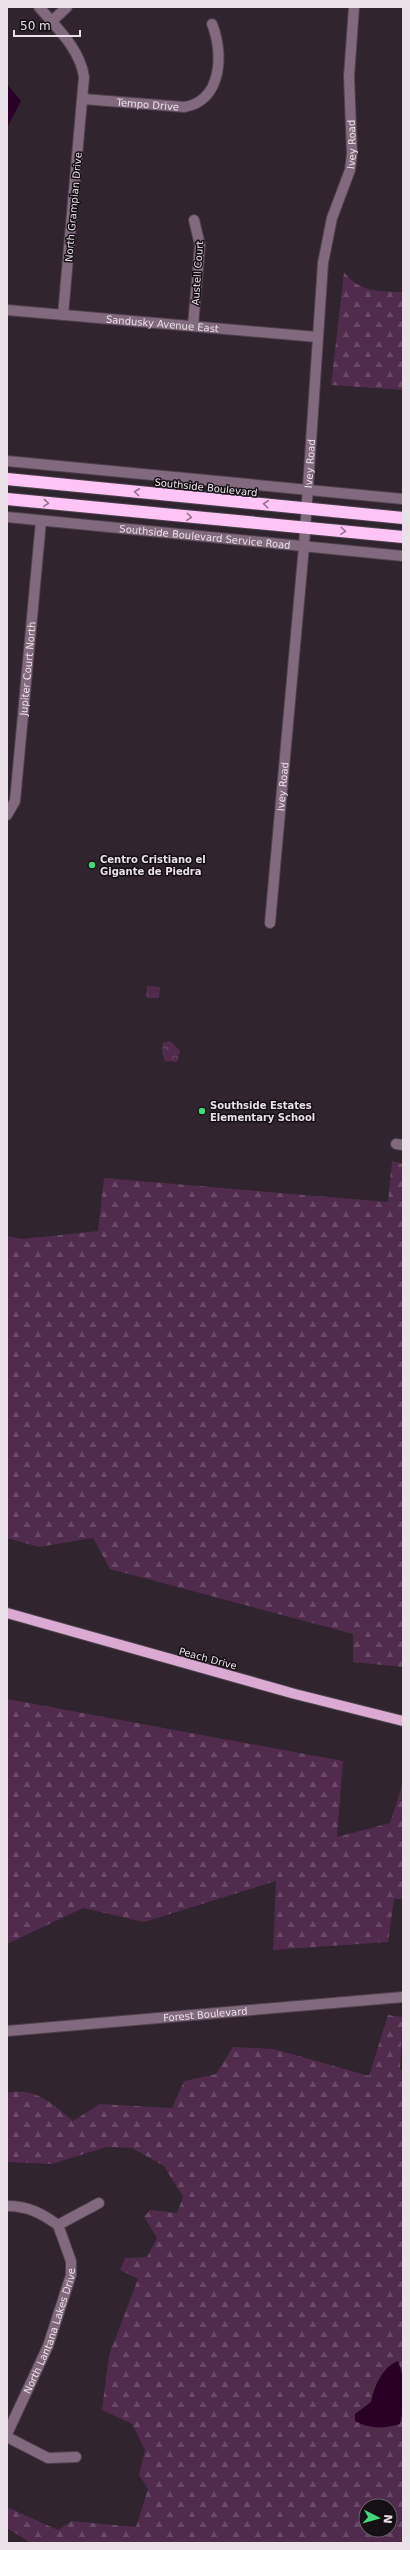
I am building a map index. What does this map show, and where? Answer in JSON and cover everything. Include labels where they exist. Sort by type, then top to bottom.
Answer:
[{"type":"highway","name":"Southside Boulevard","points":[[7,480],[403,518]]},
{"type":"highway","points":[[7,499],[403,537]]},
{"type":"main road","name":"Peach Drive","points":[[7,1613],[280,1690],[403,1721]]},
{"type":"street","name":"North Grampian Drive","points":[[39,7],[79,58],[84,76],[62,315]]},
{"type":"street","points":[[51,22],[67,7]]},
{"type":"street","name":"Ivey Road","points":[[270,923],[304,546],[306,490],[325,247],[332,218],[350,170],[352,154],[349,76],[354,7]]},
{"type":"street","name":"Tempo Drive","points":[[83,99],[184,107],[198,103],[210,93],[216,77],[218,41],[212,24]]},
{"type":"street","name":"Austell Court","points":[[193,326],[200,245],[194,220]]},
{"type":"street","name":"Sandusky Avenue East","points":[[7,310],[317,337]]},
{"type":"street","points":[[7,461],[403,499]]},
{"type":"street","name":"Southside Boulevard Service Road","points":[[7,517],[403,556]]},
{"type":"street","name":"Jupiter Court North","points":[[7,815],[15,801],[41,521]]},
{"type":"street","name":"Forest Boulevard","points":[[7,2032],[403,1997]]},
{"type":"street","points":[[7,2206],[21,2206],[40,2212],[58,2225],[99,2203]]},
{"type":"street","name":"North Lantana Lakes Drive","points":[[7,2434],[48,2346],[71,2275],[71,2261],[58,2225]]},
{"type":"street","points":[[7,2437],[48,2458],[76,2457]]},
{"type":"green space","points":[[344,272],[357,284],[370,290],[403,292],[403,390],[331,385]]},
{"type":"green space","points":[[147,986],[160,987],[159,998],[146,998]]},
{"type":"green space","points":[[170,1041],[180,1051],[177,1062],[165,1061],[162,1053],[163,1043]]},
{"type":"green space","points":[[392,1161],[403,1164],[403,1667],[353,1662],[353,1634],[110,1569],[93,1538],[39,1547],[7,1538],[7,1236],[22,1239],[98,1231],[104,1178],[388,1202]]},
{"type":"green space","points":[[7,1699],[343,1761],[337,1837],[390,1823],[403,1782],[403,1899],[394,1899],[388,1942],[273,1950],[276,1881],[144,1922],[83,1908],[7,1944]]},
{"type":"green space","points":[[388,2015],[403,2017],[400,2069],[403,2070],[403,2543],[31,2543],[7,2528],[7,2507],[58,2530],[72,2521],[136,2527],[148,2489],[139,2475],[145,2450],[132,2424],[102,2410],[109,2355],[138,2279],[120,2270],[125,2258],[147,2257],[157,2238],[144,2217],[150,2210],[177,2213],[183,2197],[164,2166],[132,2148],[106,2147],[52,2164],[7,2162],[7,2093],[17,2091],[34,2094],[58,2108],[73,2121],[100,2104],[172,2108],[184,2081],[216,2074],[233,2047],[274,2049],[369,2076]]},
{"type":"shaded area","points":[[7,84],[21,101],[7,128]]},
{"type":"shaded area","points":[[398,2361],[401,2368],[404,2392],[400,2424],[388,2427],[372,2427],[355,2421],[355,2414],[371,2402],[374,2390],[383,2373],[392,2364]]},
{"type":"place","name":"Centro Cristiano el Gigante de Piedra","points":[[92,865]]},
{"type":"place","name":"Southside Estates Elementary School","points":[[202,1111]]}]
